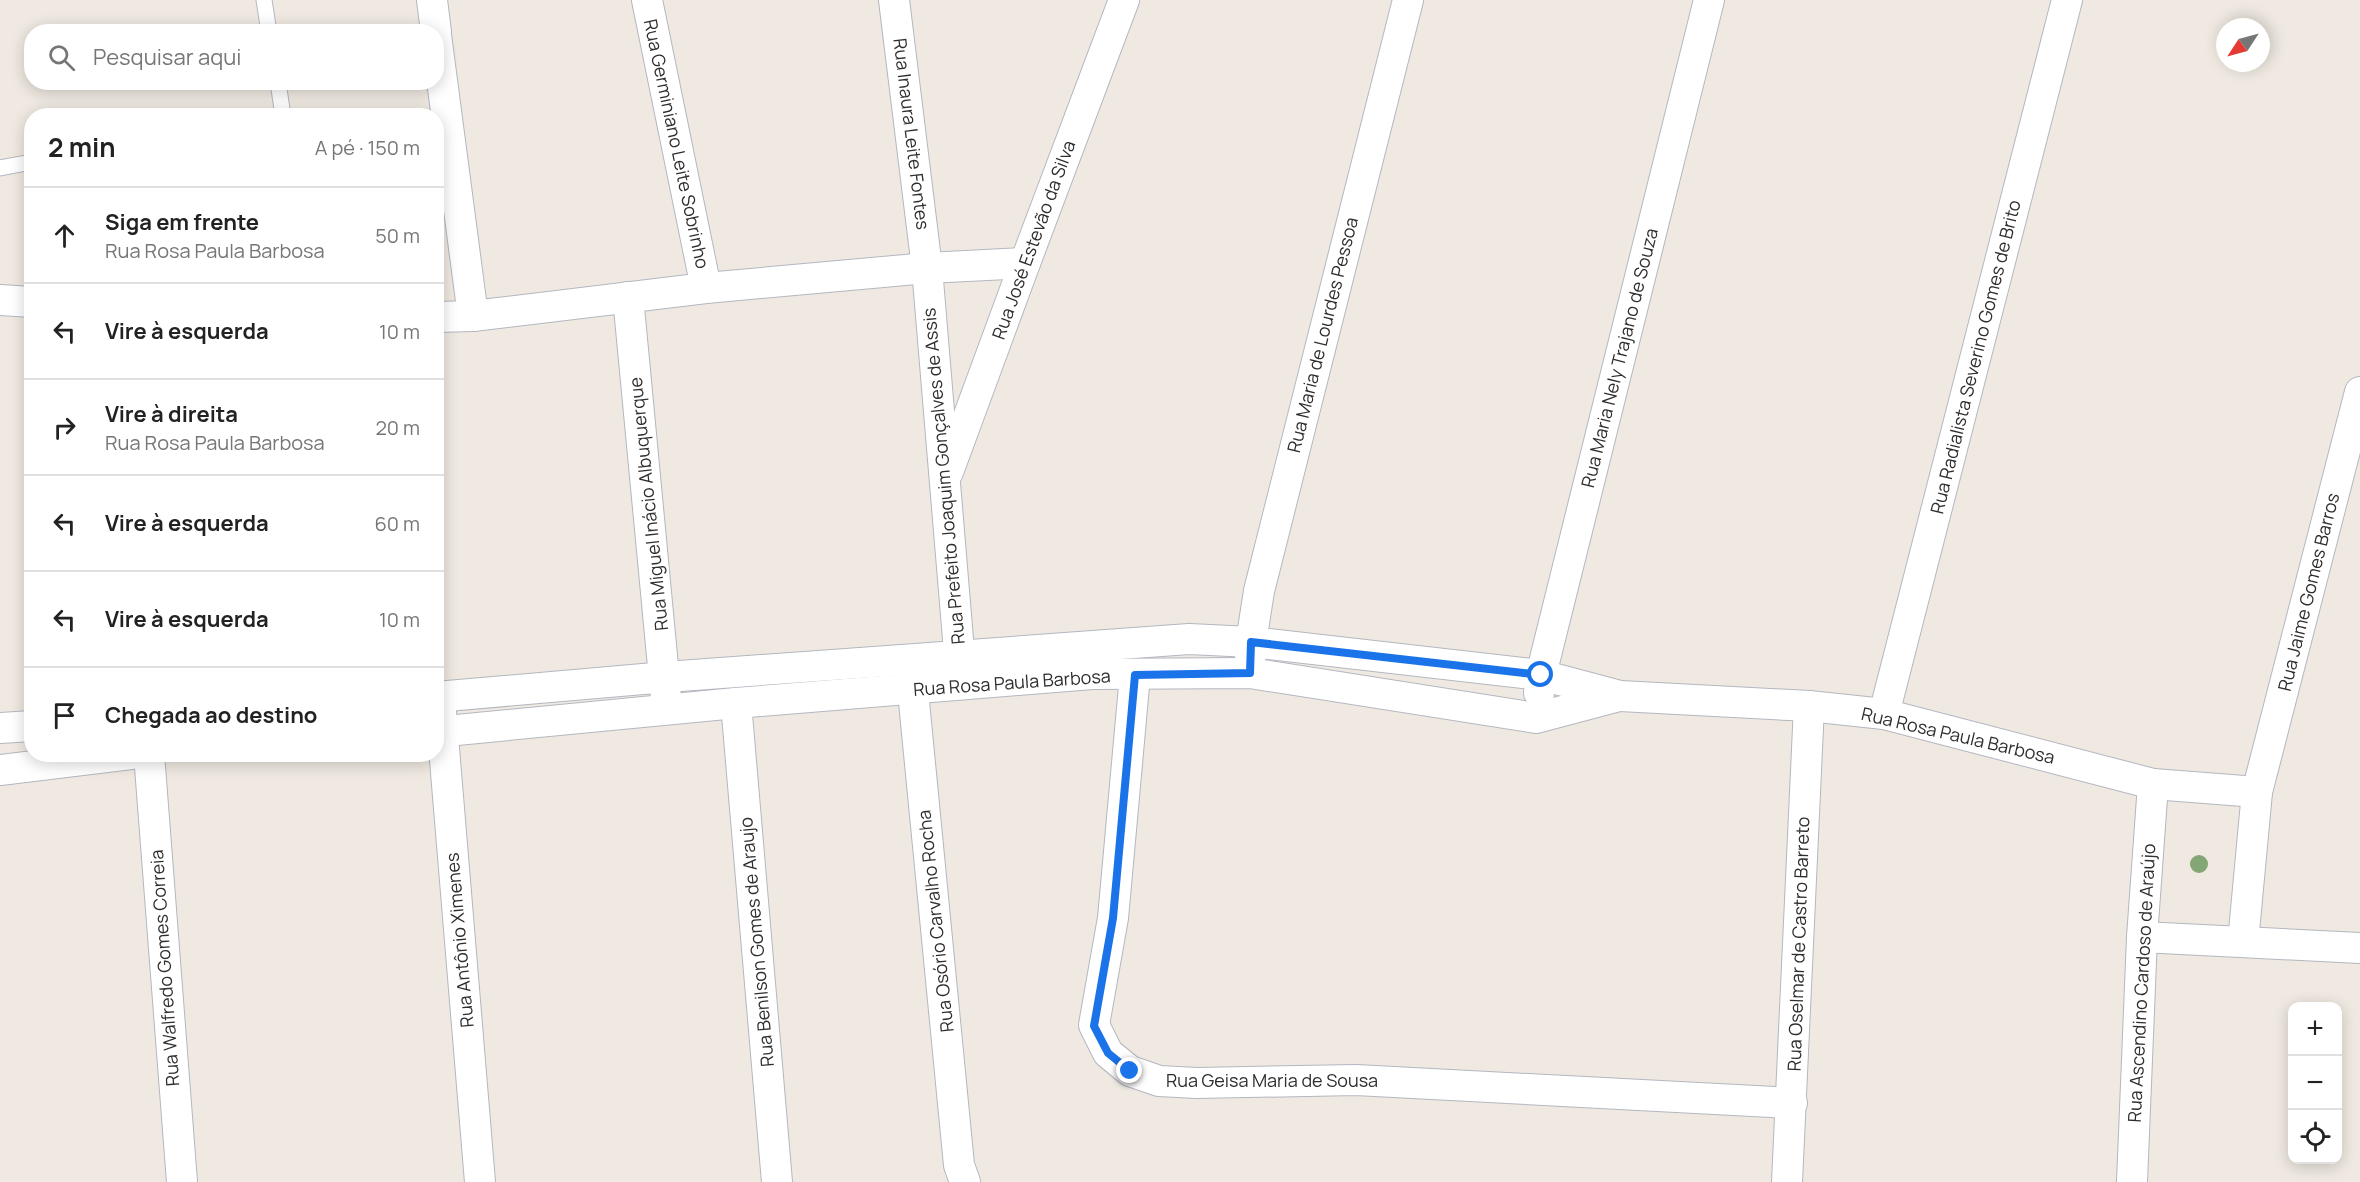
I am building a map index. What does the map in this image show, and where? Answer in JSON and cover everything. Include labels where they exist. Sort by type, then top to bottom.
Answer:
[{"type":"street","points":[[432,0],[435,24]]},
{"type":"street","name":"Rua Germiniano Leite Sobrinho","points":[[647,0],[706,288]]},
{"type":"street","name":"Rua Inaura Leite Fontes","points":[[894,0],[927,268]]},
{"type":"street","name":"Rua José Estevão da Silva","points":[[945,480],[1124,0]]},
{"type":"street","name":"Rua Maria de Lourdes Pessoa","points":[[1250,673],[1251,642],[1259,591],[1408,0]]},
{"type":"street","name":"Rua Maria Nely Trajano de Souza","points":[[1536,718],[1541,675],[1709,0]]},
{"type":"street","name":"Rua Radialista Severino Gomes de Brito","points":[[1884,714],[2067,0]]},
{"type":"street","points":[[443,90],[473,316]]},
{"type":"street","points":[[444,317],[473,316],[706,288],[927,268],[1025,263]]},
{"type":"street","name":"Rua Prefeito Joaquim Gonçalves de Assis","points":[[927,268],[960,669]]},
{"type":"street","name":"Rua Miguel Inácio Albuquerque","points":[[628,297],[666,677],[666,710]]},
{"type":"street","points":[[0,300],[24,302]]},
{"type":"street","name":"Rua Jaime Gomes Barros","points":[[2243,942],[2257,792],[2360,392]]},
{"type":"street","name":"Rua Rosa Paula Barbosa","points":[[444,732],[736,703],[912,690],[960,669],[1189,639],[1251,642],[1541,675],[1620,696],[1809,706],[1884,714],[2153,784],[2257,792]]},
{"type":"street","name":"Rua Rosa Paula Barbosa","points":[[444,697],[910,659],[960,669],[1135,675],[1250,673],[1536,718],[1620,696]]},
{"type":"street","name":"Rua Osório Carvalho Rocha","points":[[910,659],[959,1165],[965,1182]]},
{"type":"street","name":"Rua Geisa Maria de Sousa","points":[[1135,675],[1113,918],[1094,1026],[1108,1053],[1130,1071],[1159,1081],[1197,1083],[1356,1080],[1792,1103]]},
{"type":"street","name":"Rua Benilson Gomes de Araujo","points":[[736,703],[777,1182]]},
{"type":"street","name":"Rua Oselmar de Castro Barreto","points":[[1787,1182],[1809,706]]},
{"type":"street","points":[[0,728],[24,726]]},
{"type":"street","points":[[0,770],[53,762]]},
{"type":"street","name":"Rua Walfredo Gomes Correia","points":[[150,762],[182,1182]]},
{"type":"street","name":"Rua Antônio Ximenes","points":[[442,762],[480,1182]]},
{"type":"street","name":"Rua Ascendino Cardoso de Araújo","points":[[2132,1182],[2142,937],[2153,784]]},
{"type":"street","points":[[2142,937],[2360,948]]},
{"type":"lane","points":[[264,0],[268,24]]},
{"type":"lane","points":[[279,90],[282,108]]},
{"type":"lane","points":[[0,168],[24,164]]},
{"type":"route","points":[[1130,1071],[1108,1053],[1094,1026],[1113,918],[1135,675],[1250,673],[1251,642],[1541,675]]}]
